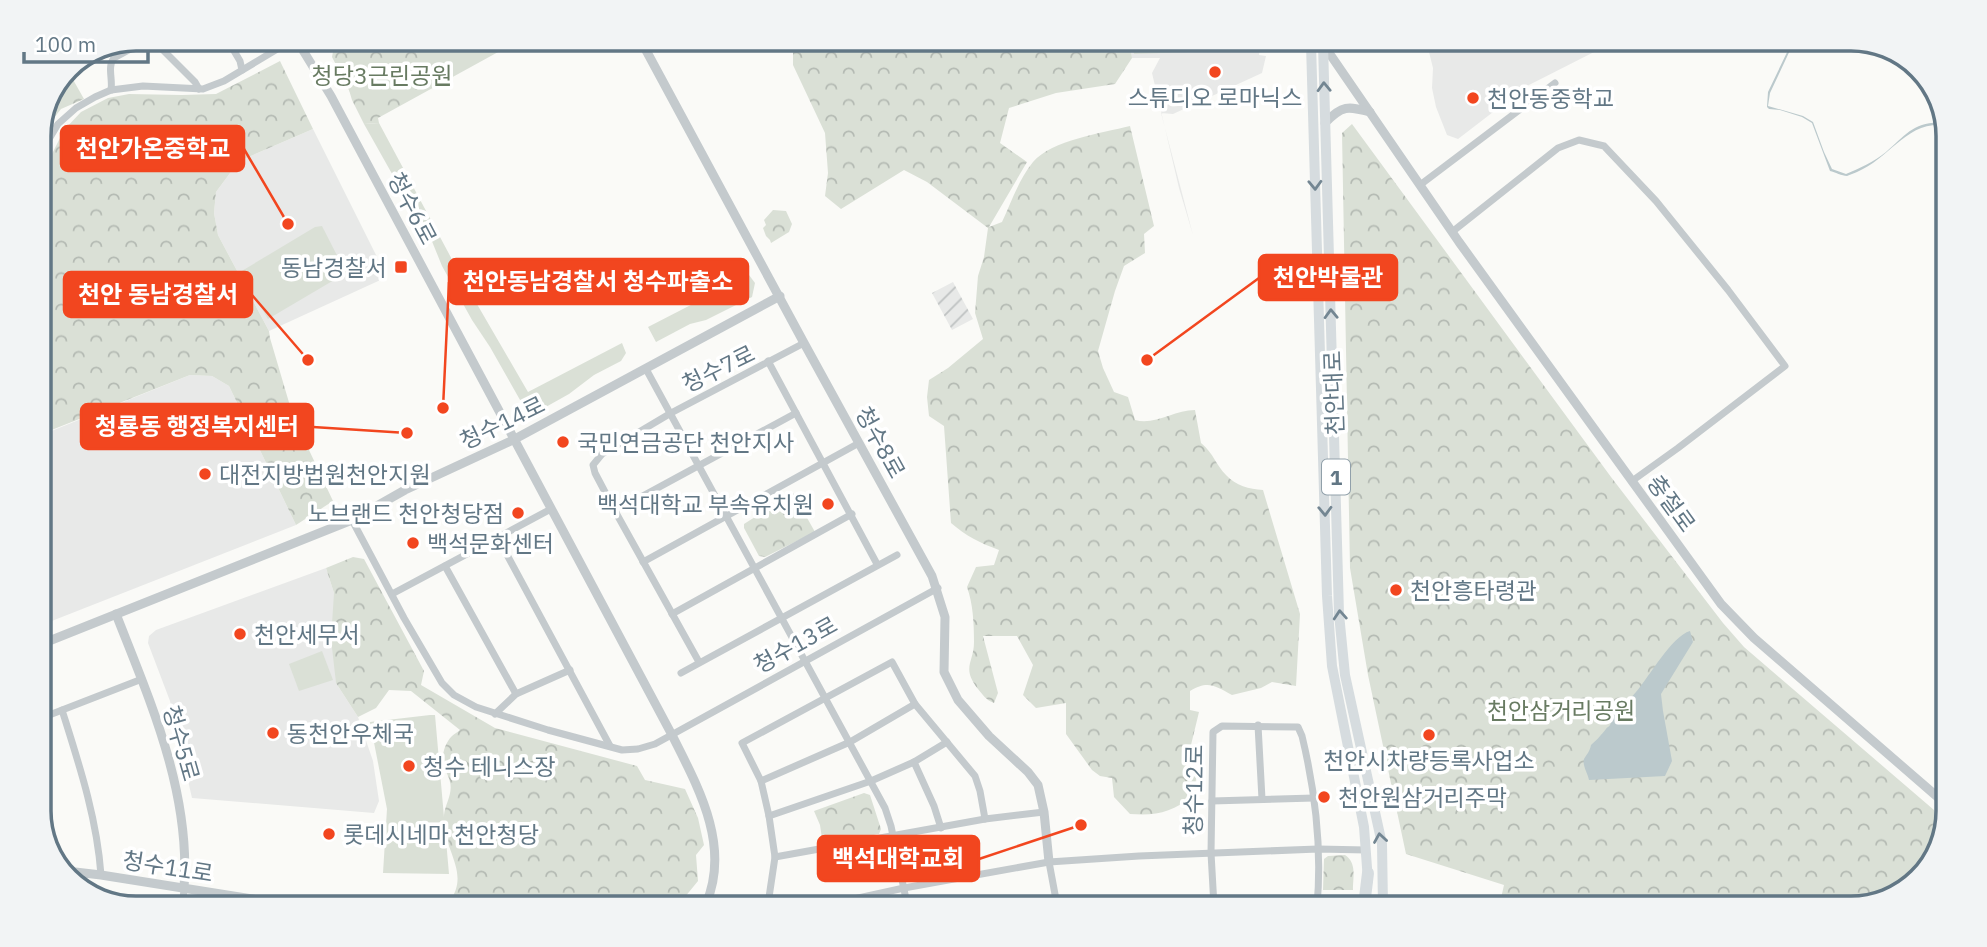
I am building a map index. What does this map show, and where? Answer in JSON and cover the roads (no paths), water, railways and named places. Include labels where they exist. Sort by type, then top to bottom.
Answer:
[{"type":"highway","points":[[1366,896],[1367,873]]},
{"type":"main road","name":"천안대로","points":[[1311,51],[1327,596],[1332,666],[1364,827],[1367,873]]},
{"type":"main road","name":"천안대로","points":[[1323,51],[1339,614],[1345,675],[1382,845],[1383,896]]},
{"type":"street","points":[[164,51],[199,89]]},
{"type":"street","points":[[235,51],[242,70]]},
{"type":"street","points":[[51,132],[76,108],[111,90],[143,86],[203,89],[225,81],[274,51]]},
{"type":"street","name":"청수6로","points":[[303,51],[331,96],[672,735],[703,798],[714,844],[714,871],[708,896]]},
{"type":"street","name":"청수8로","points":[[646,51],[937,588],[945,617],[944,672],[958,700],[1038,785],[1044,812],[1049,862]]},
{"type":"street","name":"충절로","points":[[1328,51],[1452,232],[1721,604],[1754,638],[1936,796]]},
{"type":"street","points":[[111,90],[111,62],[126,52]]},
{"type":"street","points":[[1420,185],[1555,83]]},
{"type":"street","points":[[1325,122],[1335,112],[1346,107],[1370,112]]},
{"type":"street","points":[[1452,232],[1558,148],[1579,140],[1604,146],[1656,201],[1785,366],[1632,481]]},
{"type":"street","name":"청수14로","points":[[51,640],[352,520],[405,490],[513,440],[780,296]]},
{"type":"street","points":[[768,361],[804,343]]},
{"type":"street","name":"청수7로","points":[[699,662],[615,511],[593,465],[601,454],[671,413],[768,361],[877,564]]},
{"type":"street","name":"청수7로","points":[[646,369],[872,781],[885,808],[893,835],[905,896]]},
{"type":"street","points":[[615,511],[796,413]]},
{"type":"street","points":[[643,562],[859,443]]},
{"type":"street","points":[[392,594],[551,509]]},
{"type":"street","points":[[672,614],[852,514]]},
{"type":"street","points":[[352,520],[442,683],[464,701],[495,714],[622,750],[655,744],[672,735]]},
{"type":"street","points":[[498,538],[610,746]]},
{"type":"street","points":[[681,673],[897,555]]},
{"type":"street","points":[[445,566],[516,694]]},
{"type":"street","name":"청수13로","points":[[672,735],[937,588]]},
{"type":"street","name":"청수5로","points":[[116,614],[162,733],[174,775],[186,865],[184,888]]},
{"type":"street","points":[[769,896],[775,857],[769,816],[761,781],[741,743],[892,662],[915,704],[975,776],[985,819]]},
{"type":"street","points":[[495,714],[516,694],[570,670]]},
{"type":"street","points":[[51,714],[142,680]]},
{"type":"street","points":[[761,781],[850,742],[915,704]]},
{"type":"street","name":"청수11로","points":[[62,710],[86,789],[99,850],[101,875]]},
{"type":"street","points":[[1258,725],[1262,799]]},
{"type":"street","name":"청수12로","points":[[1212,853],[1213,733],[1222,726],[1298,726],[1314,798]]},
{"type":"street","points":[[769,816],[872,781],[914,762],[947,742]]},
{"type":"street","points":[[914,762],[941,828]]},
{"type":"street","points":[[1212,801],[1314,798],[1318,896]]},
{"type":"street","points":[[775,857],[985,819],[1044,812]]},
{"type":"street","name":"청수12로","points":[[868,896],[1049,862],[1212,853],[1366,850]]},
{"type":"street","points":[[1212,853],[1214,896]]},
{"type":"street","points":[[1049,862],[1055,896]]},
{"type":"street","name":"청수11로","points":[[77,872],[234,896]]},
{"type":"street","points":[[183,896],[184,888]]},
{"type":"place","name":"스튜디오 로마닉스","points":[[1215,72]]},
{"type":"place","name":"천안동중학교","points":[[1473,98]]},
{"type":"place","name":"천안가온중학교","points":[[288,224]]},
{"type":"place","name":"동남경찰서","points":[[401,267]]},
{"type":"place","name":"천안 동남경찰서","points":[[308,360]]},
{"type":"place","name":"천안박물관","points":[[1147,360]]},
{"type":"place","name":"천안동남경찰서 청수파출소","points":[[443,408]]},
{"type":"place","name":"청룡동 행정복지센터","points":[[407,433]]},
{"type":"place","name":"국민연금공단 천안지사","points":[[563,442]]},
{"type":"place","name":"대전지방법원천안지원","points":[[205,474]]},
{"type":"place","name":"백석대학교 부속유치원","points":[[828,504]]},
{"type":"place","name":"노브랜드 천안청당점","points":[[518,513]]},
{"type":"place","name":"백석문화센터","points":[[413,543]]},
{"type":"place","name":"천안흥타령관","points":[[1396,590]]},
{"type":"place","name":"천안세무서","points":[[240,634]]},
{"type":"place","name":"동천안우체국","points":[[273,733]]},
{"type":"place","name":"천안시차량등록사업소","points":[[1429,735]]},
{"type":"place","name":"청수 테니스장","points":[[409,766]]},
{"type":"place","name":"천안원삼거리주막","points":[[1324,797]]},
{"type":"place","name":"백석대학교회","points":[[1081,825]]},
{"type":"place","name":"롯데시네마 천안청당","points":[[329,834]]},
{"type":"park label","name":"청당3근린공원","points":[[382,75]]},
{"type":"park label","name":"천안삼거리공원","points":[[1561,710]]}]
